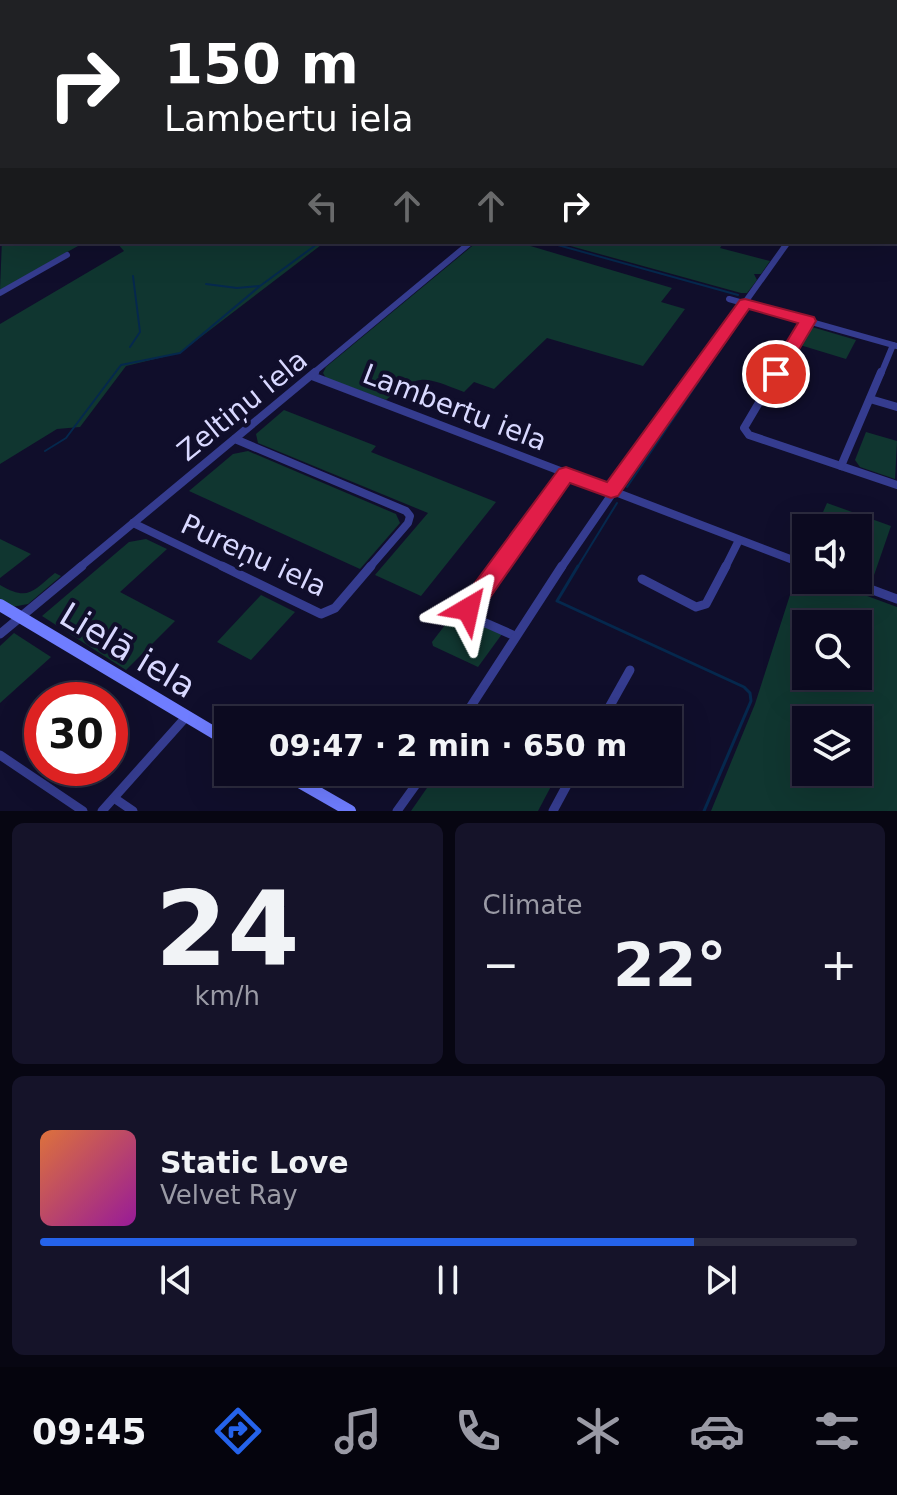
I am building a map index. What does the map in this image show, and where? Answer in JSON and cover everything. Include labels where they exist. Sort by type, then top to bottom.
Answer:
[{"type":"street","name":"Zeltiņu iela","points":[[19,617],[469,244]]},
{"type":"street","points":[[471,706],[611,491],[787,244]]},
{"type":"street","points":[[0,293],[67,255]]},
{"type":"street","points":[[729,299],[895,345],[841,466]]},
{"type":"street","points":[[808,321],[744,428],[749,435],[897,485]]},
{"type":"street","name":"Lambertu iela","points":[[312,376],[792,560]]},
{"type":"street","points":[[870,399],[897,407]]},
{"type":"street","name":"Pureņu iela","points":[[133,523],[321,614],[335,608],[408,523],[410,516],[406,511],[235,439]]},
{"type":"street","points":[[515,636],[472,617],[468,609],[566,474]]},
{"type":"street","points":[[642,579],[696,607],[706,604],[739,540]]},
{"type":"street","points":[[872,590],[897,599]]},
{"type":"street","name":"Lielā iela","points":[[0,605],[214,733]]},
{"type":"street","points":[[0,634],[19,617]]},
{"type":"street","points":[[610,706],[630,670]]},
{"type":"street","points":[[102,811],[186,717]]},
{"type":"street","points":[[0,755],[83,811]]},
{"type":"street","points":[[306,786],[350,811]]},
{"type":"street","points":[[397,811],[415,786]]},
{"type":"street","points":[[553,811],[566,786]]},
{"type":"street","points":[[114,798],[133,811]]},
{"type":"green space","points":[[2,244],[81,244],[0,290]]},
{"type":"green space","points":[[118,244],[322,244],[180,353],[126,366],[80,427],[57,429],[0,464],[0,324],[124,251]]},
{"type":"green space","points":[[475,244],[524,244],[672,288],[661,302],[685,309],[643,366],[547,338],[494,389],[474,382],[464,392],[423,380],[408,385],[386,400],[326,378],[323,373],[326,367]]},
{"type":"green space","points":[[563,244],[723,244],[720,248],[770,261],[761,274],[754,274],[757,280],[747,293]]},
{"type":"green space","points":[[812,327],[856,340],[846,359],[800,345]]},
{"type":"green space","points":[[284,410],[376,446],[371,452],[496,502],[421,596],[375,575],[428,513],[258,443],[256,434]]},
{"type":"green space","points":[[866,432],[897,441],[895,479],[860,467],[855,460]]},
{"type":"green space","points":[[248,451],[396,514],[400,523],[360,569],[189,491],[233,454]]},
{"type":"green space","points":[[827,503],[858,514],[822,514]]},
{"type":"green space","points":[[872,519],[891,526],[872,581]]},
{"type":"green space","points":[[0,539],[31,554],[0,578]]},
{"type":"green space","points":[[146,539],[167,549],[120,592],[175,621],[126,670],[42,616],[129,542]]},
{"type":"green space","points":[[55,573],[61,576],[28,604],[12,607],[0,599],[0,585],[17,593],[29,592]]},
{"type":"green space","points":[[792,589],[792,594],[862,594],[897,607],[897,811],[711,811],[755,704]]},
{"type":"green space","points":[[261,595],[295,612],[251,660],[217,642]]},
{"type":"green space","points":[[455,612],[502,634],[478,667],[433,646],[432,642]]},
{"type":"green space","points":[[14,633],[51,657],[0,703],[0,646]]},
{"type":"green space","points":[[428,786],[551,786],[538,811],[411,811]]},
{"type":"waterway","points":[[45,451],[66,438],[121,365],[180,353],[260,286],[317,244]]},
{"type":"waterway","points":[[554,244],[738,295]]},
{"type":"waterway","points":[[130,347],[140,332],[133,276]]},
{"type":"waterway","points":[[206,284],[237,288],[259,286]]},
{"type":"waterway","points":[[627,487],[745,313]]},
{"type":"waterway","points":[[577,568],[617,503]]},
{"type":"waterway","points":[[578,566],[557,601],[744,687],[750,693],[751,701],[704,811]]},
{"type":"route","points":[[468,609],[566,474],[611,491],[745,303],[808,321],[776,374]]}]
